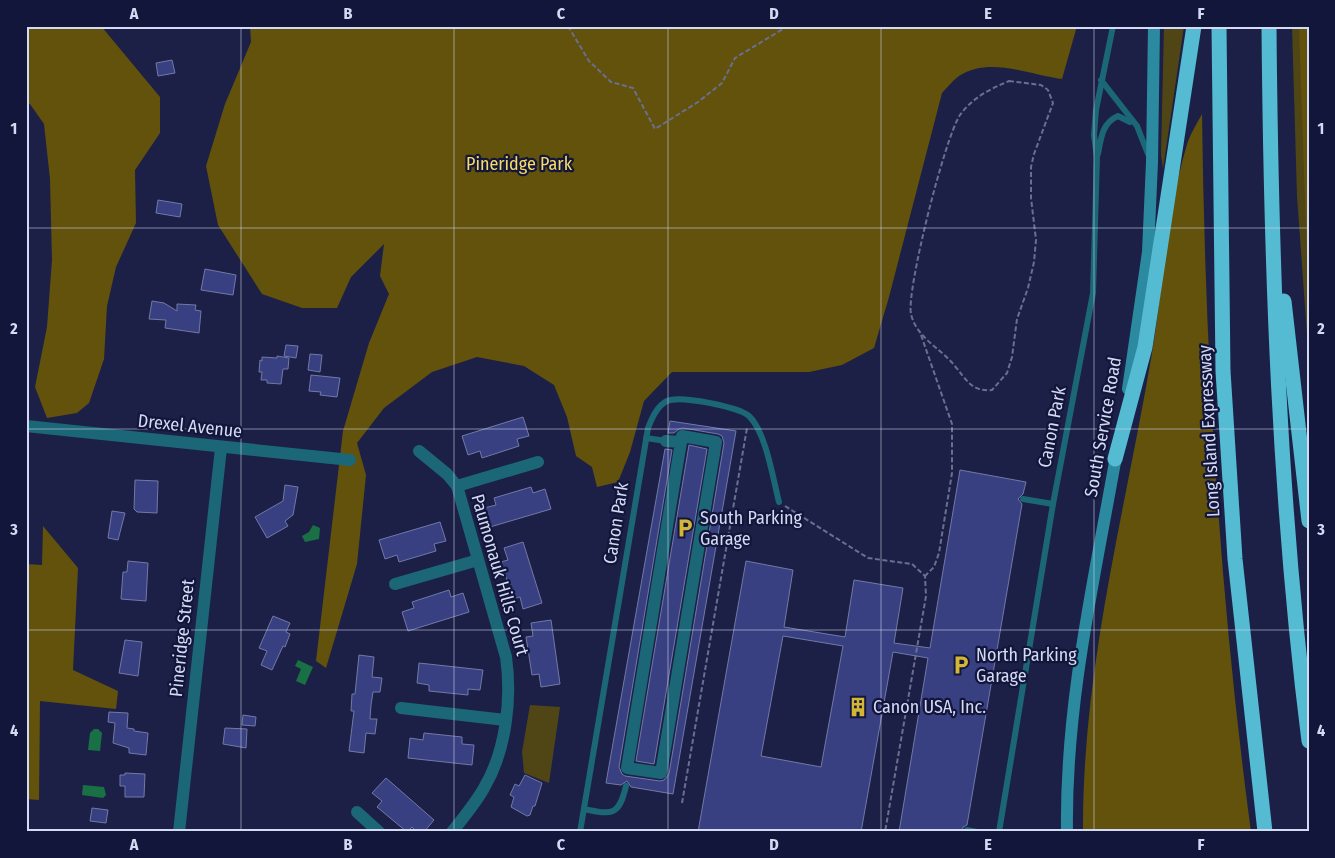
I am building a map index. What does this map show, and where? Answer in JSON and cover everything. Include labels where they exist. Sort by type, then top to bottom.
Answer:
[{"type":"highway","points":[[1115,460],[1145,347],[1194,26]]},
{"type":"highway","name":"Long Island Expressway","points":[[1219,26],[1223,371],[1236,559],[1265,832]]},
{"type":"highway","points":[[1269,26],[1270,182],[1277,368],[1289,545],[1309,741]]},
{"type":"highway","points":[[1270,182],[1309,521]]},
{"type":"main road","name":"South Service Road","points":[[1067,832],[1066,786],[1073,717],[1092,586],[1133,356],[1148,252],[1152,162],[1154,26]]},
{"type":"street","name":"Drexel Avenue","points":[[26,426],[221,448],[350,460]]},
{"type":"street","points":[[682,436],[716,442],[661,773],[627,768],[681,442],[682,436]]},
{"type":"street","points":[[666,440],[681,442]]},
{"type":"street","name":"Pineridge Street","points":[[179,832],[221,448]]},
{"type":"street","name":"Paumonauk Hills Court","points":[[419,451],[447,474],[457,486],[506,657],[509,696],[499,752],[485,788],[452,832]]},
{"type":"street","points":[[457,486],[538,462]]},
{"type":"street","points":[[395,584],[478,560]]},
{"type":"street","points":[[402,708],[505,720]]},
{"type":"street","points":[[357,812],[379,832]]},
{"type":"lane","name":"Canon Park","points":[[999,832],[1053,504],[1093,293],[1097,158],[1094,135],[1101,80],[1113,26]]},
{"type":"lane","points":[[1101,80],[1137,126],[1152,162]]},
{"type":"lane","points":[[1097,158],[1104,129],[1110,119],[1118,116],[1137,126]]},
{"type":"lane","name":"Canon Park","points":[[580,832],[646,438],[655,411],[667,401],[679,399],[735,408],[749,415]]},
{"type":"lane","points":[[749,415],[759,430],[779,502]]},
{"type":"lane","points":[[646,438],[666,440]]},
{"type":"lane","points":[[1023,499],[1053,504]]},
{"type":"lane","points":[[584,809],[600,812],[616,810],[622,804],[626,786]]},
{"type":"lane","points":[[967,830],[977,832]]},
{"type":"path","points":[[568,26],[589,61],[611,82],[633,88],[655,129],[698,102],[722,83],[735,58],[788,26]]},
{"type":"path","points":[[921,335],[944,353],[972,386],[981,391],[992,390],[1008,373],[1017,319],[1028,288],[1034,262],[1036,240],[1031,198],[1031,167],[1053,103],[1048,90],[1041,85],[1009,81],[988,90],[973,100],[960,115],[950,135],[932,200],[909,304],[914,324],[921,335],[952,424],[952,473],[939,553],[934,567],[924,576]]},
{"type":"path","points":[[682,804],[749,415]]},
{"type":"path","points":[[779,502],[868,558],[912,564],[924,576],[926,596],[885,832]]},
{"type":"shaded area","points":[[1164,26],[1184,26],[1163,169],[1161,155]]},
{"type":"shaded area","points":[[1292,26],[1309,26],[1309,362],[1297,196]]},
{"type":"shaded area","points":[[313,525],[320,528],[319,539],[305,542],[302,536],[309,532]]},
{"type":"shaded area","points":[[298,660],[313,667],[305,685],[296,681],[301,669],[295,666]]},
{"type":"shaded area","points":[[530,705],[560,707],[549,783],[524,773],[522,752]]},
{"type":"shaded area","points":[[94,729],[98,729],[102,733],[100,751],[88,750],[90,733]]},
{"type":"shaded area","points":[[83,785],[104,787],[106,795],[103,798],[82,795]]},
{"type":"green space","points":[[26,26],[101,26],[160,97],[160,133],[135,170],[136,223],[116,267],[107,306],[104,359],[89,403],[77,413],[47,418],[35,387],[47,327],[52,260],[50,179],[44,124],[30,104],[26,102]]},
{"type":"green space","name":"Pineridge Park","points":[[250,26],[1077,26],[1062,79],[1010,68],[984,67],[971,70],[959,76],[942,93],[874,348],[842,365],[809,372],[672,372],[644,401],[630,452],[618,482],[597,487],[592,467],[576,456],[567,417],[554,385],[524,366],[477,357],[432,372],[384,408],[357,443],[366,475],[357,564],[326,668],[316,661],[343,431],[369,343],[389,294],[380,276],[384,244],[351,277],[337,308],[302,308],[262,294],[218,225],[206,166],[225,104],[251,42]]},
{"type":"green space","points":[[1299,26],[1309,26],[1309,277],[1307,260]]},
{"type":"green space","points":[[1202,114],[1210,384],[1222,563],[1230,653],[1251,832],[1083,832],[1085,771],[1097,651],[1152,353],[1174,198],[1187,144]]},
{"type":"green space","points":[[43,526],[78,568],[73,670],[118,691],[116,709],[40,701],[39,800],[26,799],[26,564],[42,565]]},
{"type":"building","points":[[172,60],[175,73],[158,76],[156,63]]},
{"type":"building","points":[[158,200],[182,204],[180,217],[156,213]]},
{"type":"building","points":[[205,269],[236,275],[233,295],[201,290]]},
{"type":"building","points":[[152,301],[164,303],[177,311],[177,304],[196,305],[195,310],[201,311],[199,333],[165,328],[166,320],[149,319]]},
{"type":"building","points":[[286,345],[298,346],[296,358],[284,356]]},
{"type":"building","points":[[310,354],[322,355],[320,372],[308,370]]},
{"type":"building","points":[[277,356],[289,358],[288,369],[283,369],[281,384],[267,383],[267,380],[261,380],[262,372],[259,372],[262,357],[277,358]]},
{"type":"building","points":[[311,375],[340,378],[337,397],[320,395],[321,392],[309,391]]},
{"type":"building","points":[[523,417],[529,436],[517,439],[519,446],[482,458],[480,451],[468,455],[462,436]]},
{"type":"building","points":[[670,421],[736,431],[673,794],[631,787],[627,781],[621,785],[606,783],[665,449],[672,450],[619,767],[625,776],[660,781],[664,780],[669,774],[724,443],[722,436],[718,434],[683,428],[674,433],[668,433]]},
{"type":"building","points":[[689,445],[707,449],[654,764],[636,761]]},
{"type":"building","points":[[960,470],[1026,482],[1023,494],[1018,499],[1022,504],[967,825],[963,827],[962,832],[899,832],[928,658],[893,652],[861,832],[698,832],[746,561],[793,570],[784,627],[845,637],[854,580],[903,588],[894,643],[930,648]],"holes":[[[783,636],[843,646],[821,767],[761,756]]]},
{"type":"building","points":[[135,480],[158,481],[157,513],[137,512],[134,509]]},
{"type":"building","points":[[285,485],[298,487],[293,515],[285,521],[288,526],[267,538],[255,517],[283,501]]},
{"type":"building","points":[[531,487],[533,493],[545,489],[551,509],[490,527],[484,508],[496,505],[494,498]]},
{"type":"building","points":[[112,511],[125,513],[118,540],[108,538]]},
{"type":"building","points":[[440,522],[446,541],[434,544],[436,551],[399,562],[397,555],[385,559],[379,540]]},
{"type":"building","points":[[523,542],[542,603],[523,609],[520,597],[513,599],[501,562],[508,560],[504,548]]},
{"type":"building","points":[[128,561],[148,563],[146,601],[121,599],[123,572],[127,572]]},
{"type":"building","points":[[449,590],[451,597],[463,593],[469,612],[408,631],[402,612],[414,608],[412,602]]},
{"type":"building","points":[[273,616],[290,623],[286,632],[290,634],[272,670],[261,665],[267,651],[259,648]]},
{"type":"building","points":[[551,620],[560,684],[541,687],[539,674],[532,675],[526,637],[533,636],[531,623]]},
{"type":"building","points":[[125,640],[142,642],[138,676],[119,673]]},
{"type":"building","points":[[359,655],[374,657],[372,677],[382,678],[380,692],[373,692],[371,705],[370,719],[377,719],[375,734],[366,733],[364,753],[349,751],[354,711],[351,711],[352,694],[355,694]]},
{"type":"building","points":[[419,663],[483,670],[480,690],[468,689],[468,695],[429,691],[429,685],[417,683]]},
{"type":"building","points":[[109,712],[128,713],[127,728],[148,733],[146,755],[129,753],[129,748],[113,743],[115,723],[108,722]]},
{"type":"building","points":[[243,715],[256,717],[255,726],[242,725]]},
{"type":"building","points":[[225,728],[247,729],[246,748],[223,744]]},
{"type":"building","points":[[424,733],[462,737],[462,744],[474,745],[472,765],[408,758],[410,738],[423,740]]},
{"type":"building","points":[[125,773],[145,774],[144,797],[125,797],[125,786],[120,786],[120,775],[125,775]]},
{"type":"building","points":[[525,775],[542,783],[535,806],[533,806],[530,815],[527,816],[511,807],[514,797],[510,795],[515,784],[519,786]]},
{"type":"building","points":[[386,778],[434,820],[424,832],[417,832],[412,827],[407,832],[377,807],[382,801],[372,793]]},
{"type":"building","points":[[92,808],[108,810],[106,823],[90,821]]},
{"type":"place","name":"South Parking Garage","points":[[685,528]]},
{"type":"place","name":"North Parking Garage","points":[[961,665]]},
{"type":"place","name":"Canon USA, Inc.","points":[[858,707]]}]
